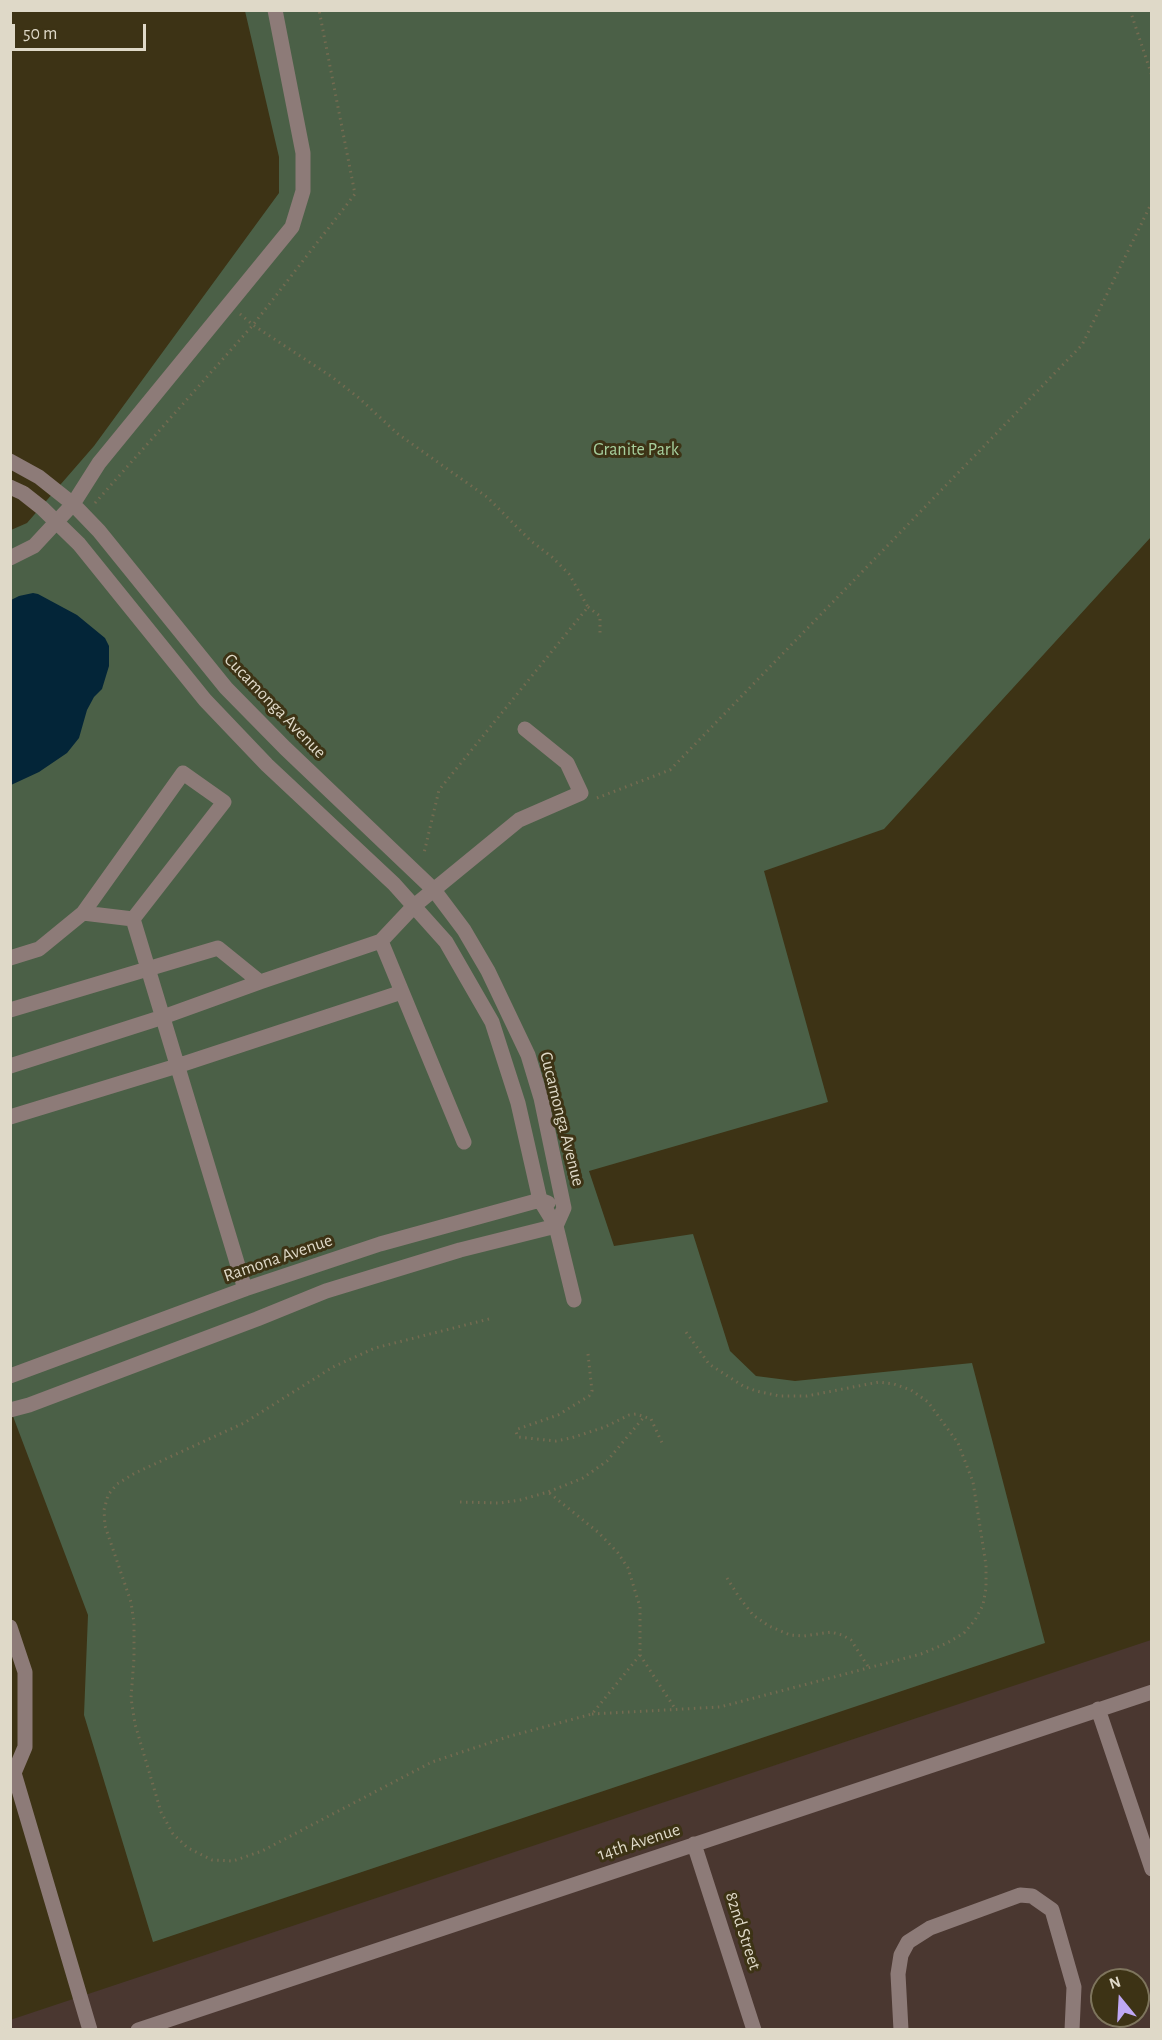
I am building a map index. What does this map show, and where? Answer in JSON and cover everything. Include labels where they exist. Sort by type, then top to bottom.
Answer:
[{"type":"street","points":[[10,558],[34,546],[73,504],[106,455],[292,227],[303,191],[303,153],[275,10]]},
{"type":"street","name":"Cucamonga Avenue","points":[[10,461],[39,477],[73,504],[99,531],[226,688],[285,748],[434,890],[464,930],[488,971],[528,1055],[541,1098],[564,1208],[556,1226]]},
{"type":"street","points":[[10,487],[23,493],[57,521],[79,544],[205,700],[267,765],[394,884],[446,942],[492,1022],[518,1103],[540,1200],[556,1226],[574,1300]]},
{"type":"street","points":[[10,1065],[163,1017],[381,941],[414,906],[519,820],[581,793],[567,763],[525,729]]},
{"type":"street","points":[[10,958],[39,949],[83,913],[183,773],[224,802],[133,919]]},
{"type":"street","points":[[83,913],[133,919]]},
{"type":"street","points":[[133,919],[245,1289]]},
{"type":"street","points":[[381,941],[464,1142]]},
{"type":"street","points":[[10,1010],[218,948],[260,982]]},
{"type":"street","points":[[10,1118],[402,992]]},
{"type":"street","points":[[540,1200],[564,1208]]},
{"type":"street","name":"Ramona Avenue","points":[[10,1376],[245,1289],[380,1244],[540,1200]]},
{"type":"street","points":[[10,1410],[29,1405],[258,1319],[326,1291],[460,1250],[556,1226]]},
{"type":"street","points":[[10,1627],[25,1672],[25,1747],[14,1773],[90,2030]]},
{"type":"street","name":"14th Avenue","points":[[138,2030],[169,2025],[694,1844],[1152,1692]]},
{"type":"street","points":[[1098,1709],[1152,1869]]},
{"type":"street","name":"82nd Street","points":[[694,1844],[754,2030]]},
{"type":"street","points":[[902,2030],[898,1974],[901,1954],[908,1942],[930,1928],[1020,1894],[1032,1896],[1052,1910],[1074,1987],[1072,2030]]},
{"type":"path","points":[[1130,10],[1152,76]]},
{"type":"path","points":[[670,771],[1082,345],[1152,202]]},
{"type":"path","points":[[229,305],[253,325],[332,377],[398,434],[487,497],[531,542],[552,556],[569,574],[588,607],[600,616],[600,636]]},
{"type":"path","points":[[424,853],[439,790],[588,607]]},
{"type":"path","points":[[489,1319],[375,1348],[333,1367],[244,1423],[135,1473],[117,1484],[108,1495],[104,1510],[105,1526],[130,1602],[134,1623],[131,1698],[135,1724],[161,1812],[173,1834],[188,1848],[212,1860],[232,1861],[262,1851],[432,1762],[507,1737],[592,1714],[720,1707],[921,1654],[964,1633],[975,1620],[983,1605],[986,1588],[986,1565],[975,1494],[973,1482],[958,1443],[927,1402],[911,1390],[879,1382],[807,1396],[780,1396],[756,1391],[742,1386],[709,1364],[686,1332]]},
{"type":"path","points":[[588,1354],[592,1391],[589,1396],[558,1415],[518,1429],[516,1432],[518,1437],[556,1441],[605,1427],[629,1415],[645,1416],[651,1419],[655,1423],[663,1445]]},
{"type":"path","points":[[460,1502],[500,1503],[520,1500],[584,1478],[607,1461],[645,1416]]},
{"type":"path","points":[[548,1492],[599,1533],[618,1552],[628,1568],[640,1607],[640,1654],[676,1710]]},
{"type":"path","points":[[727,1578],[753,1615],[769,1626],[790,1635],[804,1636],[831,1632],[842,1635],[851,1640],[869,1668]]},
{"type":"path","points":[[592,1714],[640,1654]]},
{"type":"shaded area","points":[[1151,1640],[1151,2029],[11,2030],[10,2020]]},
{"type":"green space","name":"Granite Park","points":[[245,11],[1151,11],[1151,537],[884,829],[764,871],[828,1102],[589,1171],[614,1246],[693,1234],[730,1351],[756,1376],[795,1381],[972,1363],[1045,1643],[153,1942],[84,1715],[88,1615],[11,1411],[11,530],[27,523],[94,446],[279,193],[279,157]]},
{"type":"water","points":[[33,593],[77,615],[105,638],[109,646],[109,666],[102,689],[94,697],[87,710],[79,738],[67,753],[39,772],[11,785],[11,600]]}]
